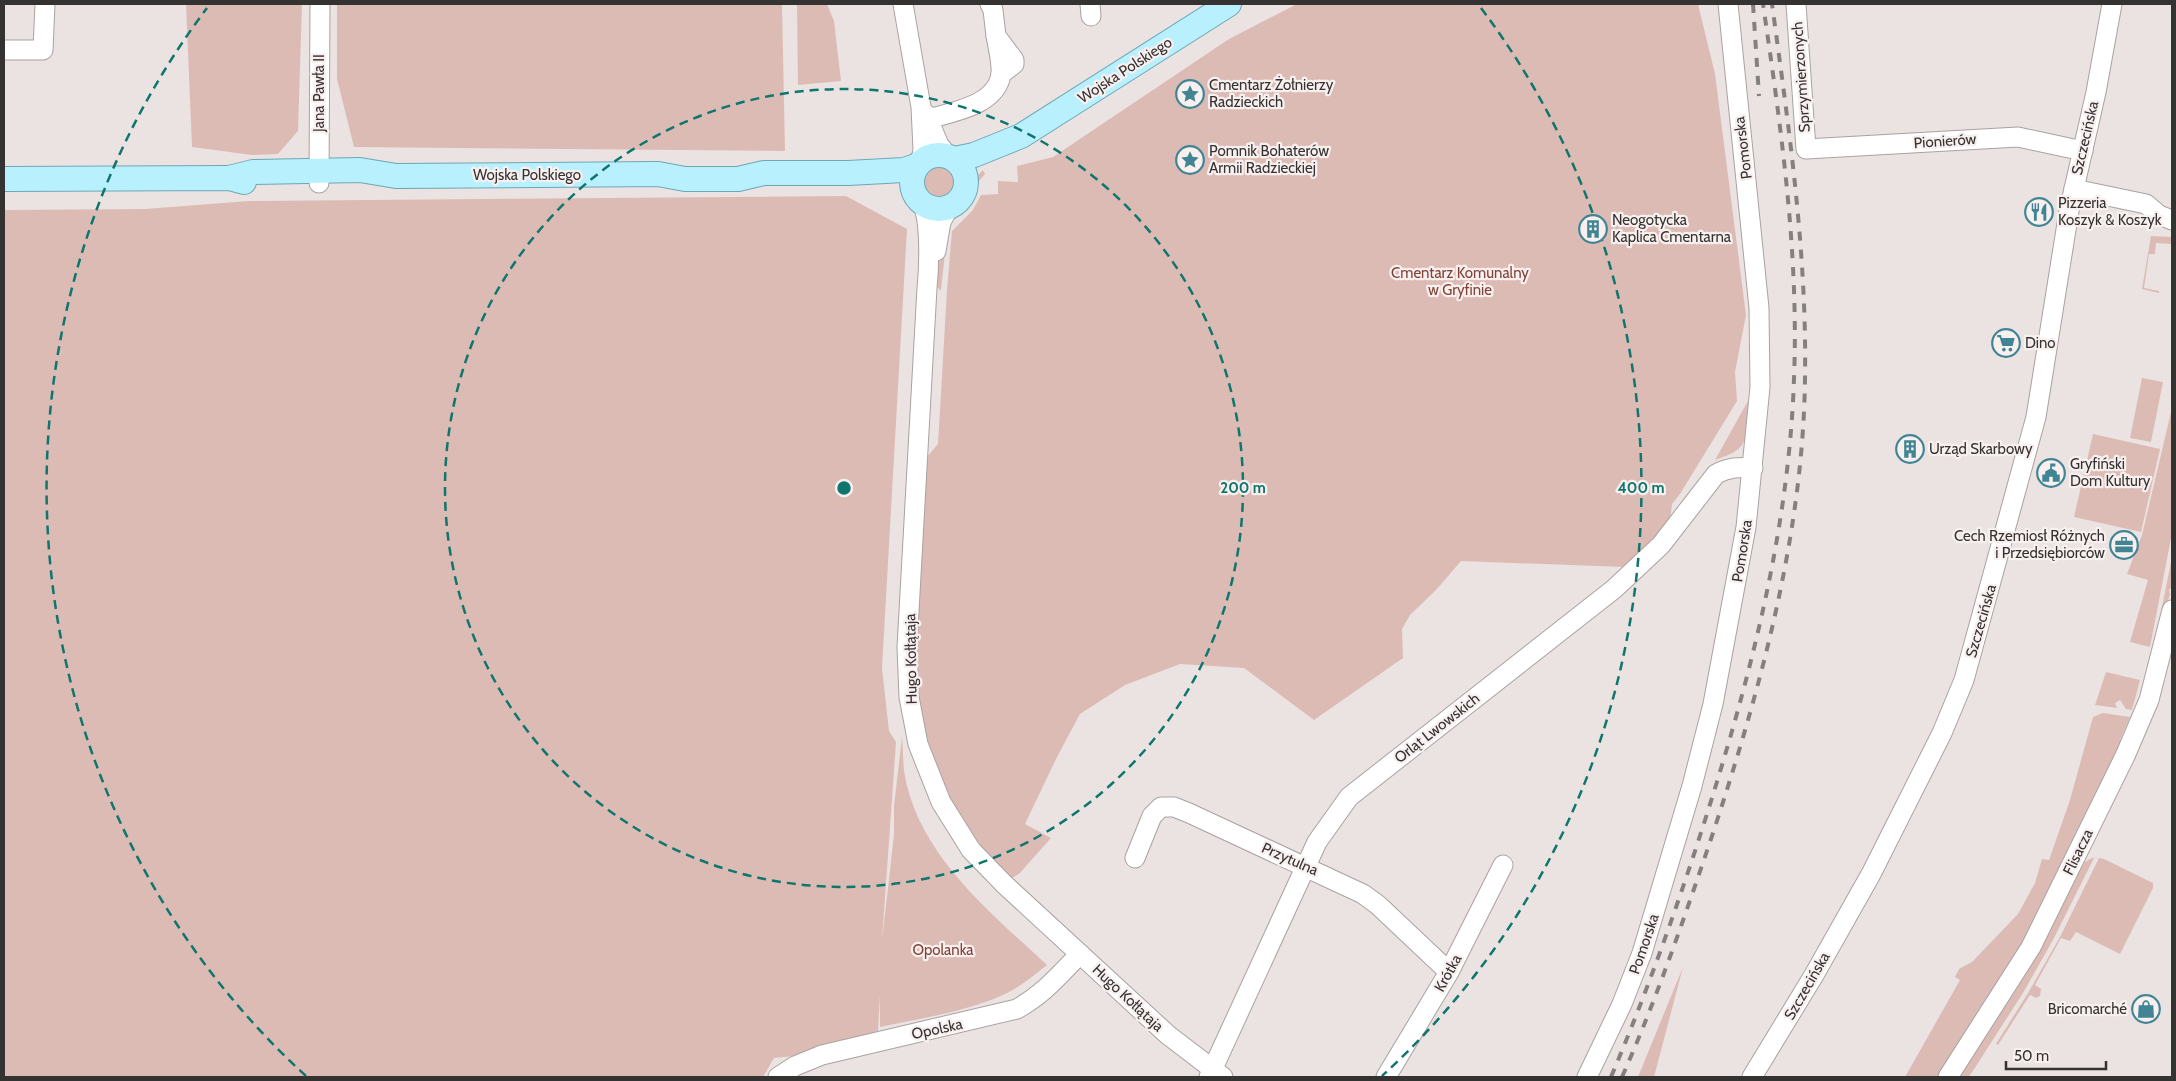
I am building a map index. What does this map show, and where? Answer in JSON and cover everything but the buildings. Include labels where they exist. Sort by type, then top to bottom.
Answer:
[{"type":"main road","name":"Wojska Polskiego","points":[[966,184],[975,171],[1021,136],[1229,4]]},
{"type":"main road","name":"Wojska Polskiego","points":[[951,157],[974,155],[1021,136]]},
{"type":"main road","points":[[932,155],[951,157],[963,169],[966,184],[961,198],[949,207],[936,209],[918,198],[912,180],[918,164],[932,155]]},
{"type":"main road","name":"Wojska Polskiego","points":[[4,179],[229,178],[262,183],[319,177],[367,182],[396,176],[658,174],[672,170],[710,167],[738,168],[764,173],[848,173],[904,170],[918,164]]},
{"type":"main road","name":"Wojska Polskiego","points":[[848,173],[904,187],[918,198]]},
{"type":"street","points":[[4,50],[43,50],[45,4]]},
{"type":"street","name":"Jana Pawła II","points":[[319,177],[320,4]]},
{"type":"street","points":[[903,4],[925,113],[939,145],[951,157]]},
{"type":"street","points":[[925,113],[969,107],[986,99],[998,86],[1001,74],[1014,64],[1014,60],[996,36],[993,10],[990,4]]},
{"type":"street","name":"Pomorska","points":[[1587,1077],[1622,1004],[1642,953],[1692,786],[1713,704],[1742,557],[1753,468],[1760,387],[1758,288],[1728,4]]},
{"type":"street","name":"Sprzymierzonych","points":[[1796,4],[1806,149]]},
{"type":"street","name":"Szczecińska","points":[[1752,1077],[1814,976],[1871,874],[1942,732],[1964,680],[2036,417],[2065,230],[2083,151],[2112,4]]},
{"type":"street","points":[[918,164],[924,149],[925,113]]},
{"type":"street","name":"Pionierów","points":[[1806,149],[2018,137],[2083,151]]},
{"type":"street","points":[[2074,189],[2146,204],[2166,218]]},
{"type":"street","name":"Hugo Kołłątaja","points":[[918,198],[926,215],[927,251],[930,266]]},
{"type":"street","name":"Hugo Kołłątaja","points":[[949,207],[943,217],[936,251],[930,266],[927,288],[908,647],[909,697],[918,744],[941,802],[971,850],[1004,884],[1168,1035],[1215,1075]]},
{"type":"street","name":"Orląt Lwowskich","points":[[1215,1075],[1305,866],[1317,842],[1349,797],[1614,589],[1660,546],[1716,474],[1736,467],[1753,468]]},
{"type":"street","name":"Flisacza","points":[[1948,1077],[2030,947],[2125,756],[2148,700],[2172,610]]},
{"type":"street","name":"Przytulna","points":[[1135,858],[1152,816],[1161,807],[1174,807],[1347,886],[1378,905],[1449,972]]},
{"type":"street","name":"Krótka","points":[[1386,1077],[1449,972],[1503,865]]},
{"type":"street","name":"Opolska","points":[[778,1077],[795,1066],[822,1055],[1017,1009],[1038,997],[1080,954]]},
{"type":"green space","points":[[186,4],[302,4],[298,131],[278,154],[252,155],[192,147]]},
{"type":"green space","points":[[337,4],[782,4],[785,151],[354,147],[337,79]]},
{"type":"green space","points":[[797,4],[827,4],[834,21],[841,81],[798,85]]},
{"type":"green space","name":"Cmentarz Komunalny w Gryfinie","points":[[1297,4],[1698,4],[1715,74],[1746,315],[1735,372],[1737,401],[1672,504],[1670,521],[1625,567],[1461,561],[1437,589],[1410,615],[1402,629],[1403,658],[1314,720],[1244,668],[1180,664],[1125,685],[1080,714],[1025,824],[1051,838],[1019,874],[1010,879],[983,849],[950,800],[930,749],[917,688],[916,638],[926,458],[938,444],[952,231],[973,210],[981,195],[998,194],[998,181],[1018,182],[1017,166],[1053,157],[1229,39]]},
{"type":"green space","points":[[939,165],[951,170],[956,182],[951,194],[939,199],[927,194],[922,182],[927,170]]},
{"type":"green space","points":[[983,170],[985,174],[977,183],[967,204],[950,222],[952,212],[963,202],[974,181]]},
{"type":"green space","name":"Opolanka","points":[[846,196],[907,229],[882,668],[889,731],[896,742],[882,940],[894,835],[894,806],[902,737],[904,771],[912,801],[924,829],[940,855],[980,902],[1047,965],[1016,988],[982,1003],[968,1008],[880,1027],[880,995],[878,1031],[793,1056],[774,1058],[763,1077],[4,1077],[4,210],[145,209],[249,201]]},
{"type":"green space","points":[[2151,236],[2172,237],[2172,244],[2156,243],[2155,254],[2149,254],[2144,288],[2159,291],[2159,293],[2142,289]]},
{"type":"green space","points":[[945,253],[940,290],[934,283],[937,266]]},
{"type":"green space","points":[[2142,378],[2163,382],[2151,442],[2130,438]]},
{"type":"green space","points":[[1748,401],[1747,428],[1744,441],[1737,450],[1715,460]]},
{"type":"green space","points":[[2172,408],[2172,533],[2150,647],[2130,642],[2148,580],[2127,574],[2142,535]]},
{"type":"green space","points":[[2093,434],[2160,449],[2141,532],[2074,517]]},
{"type":"green space","points":[[2172,557],[2170,594],[2152,657]]},
{"type":"green space","points":[[2106,672],[2140,680],[2132,710],[2126,709],[2120,700],[2115,703],[2117,708],[2095,705]]},
{"type":"green space","points":[[2103,713],[2130,717],[2120,740],[2121,748],[2038,920],[1941,1077],[1905,1077],[1960,980],[1955,977],[1959,969],[1972,962],[2018,914],[2035,883],[2042,859],[2049,860],[2070,800],[2093,717]]},
{"type":"green space","points":[[2094,858],[2053,940],[2023,993],[1969,1077],[1956,1077],[2078,865],[2082,867],[2085,862]]},
{"type":"green space","points":[[2099,858],[2153,883],[2153,888],[2120,954],[2076,932],[2070,941],[2061,938],[2035,985],[2041,989],[2040,996],[2036,998],[2030,995],[1998,1045],[1996,1044],[2060,937]]},
{"type":"green space","points":[[1683,967],[1654,1077],[1638,1077]]},
{"type":"railway","points":[[1753,4],[1759,96]]},
{"type":"railway","points":[[1611,1077],[1673,916],[1738,710],[1765,601],[1776,546],[1784,490],[1791,435],[1794,379],[1794,285],[1782,144],[1763,4]]},
{"type":"railway","points":[[1622,1077],[1659,987],[1731,778],[1763,666],[1788,552],[1797,495],[1805,379],[1803,284],[1796,191],[1772,4]]},
{"type":"place","name":"Cmentarz Żołnierzy Radzieckich","points":[[1190,94]]},
{"type":"place","name":"Pomnik Bohaterów Armii Radzieckiej","points":[[1190,160]]},
{"type":"place","name":"Pizzeria Koszyk & Koszyk","points":[[2039,212]]},
{"type":"place","name":"Neogotycka Kaplica Cmentarna","points":[[1593,229]]},
{"type":"place","name":"Dino","points":[[2006,343]]},
{"type":"place","name":"Urząd Skarbowy","points":[[1910,449]]},
{"type":"place","name":"Gryfiński Dom Kultury","points":[[2051,473]]},
{"type":"place","name":"Cech Rzemiosł Różnych i Przedsiębiorców","points":[[2124,545]]},
{"type":"place","name":"Bricomarché","points":[[2146,1009]]}]
